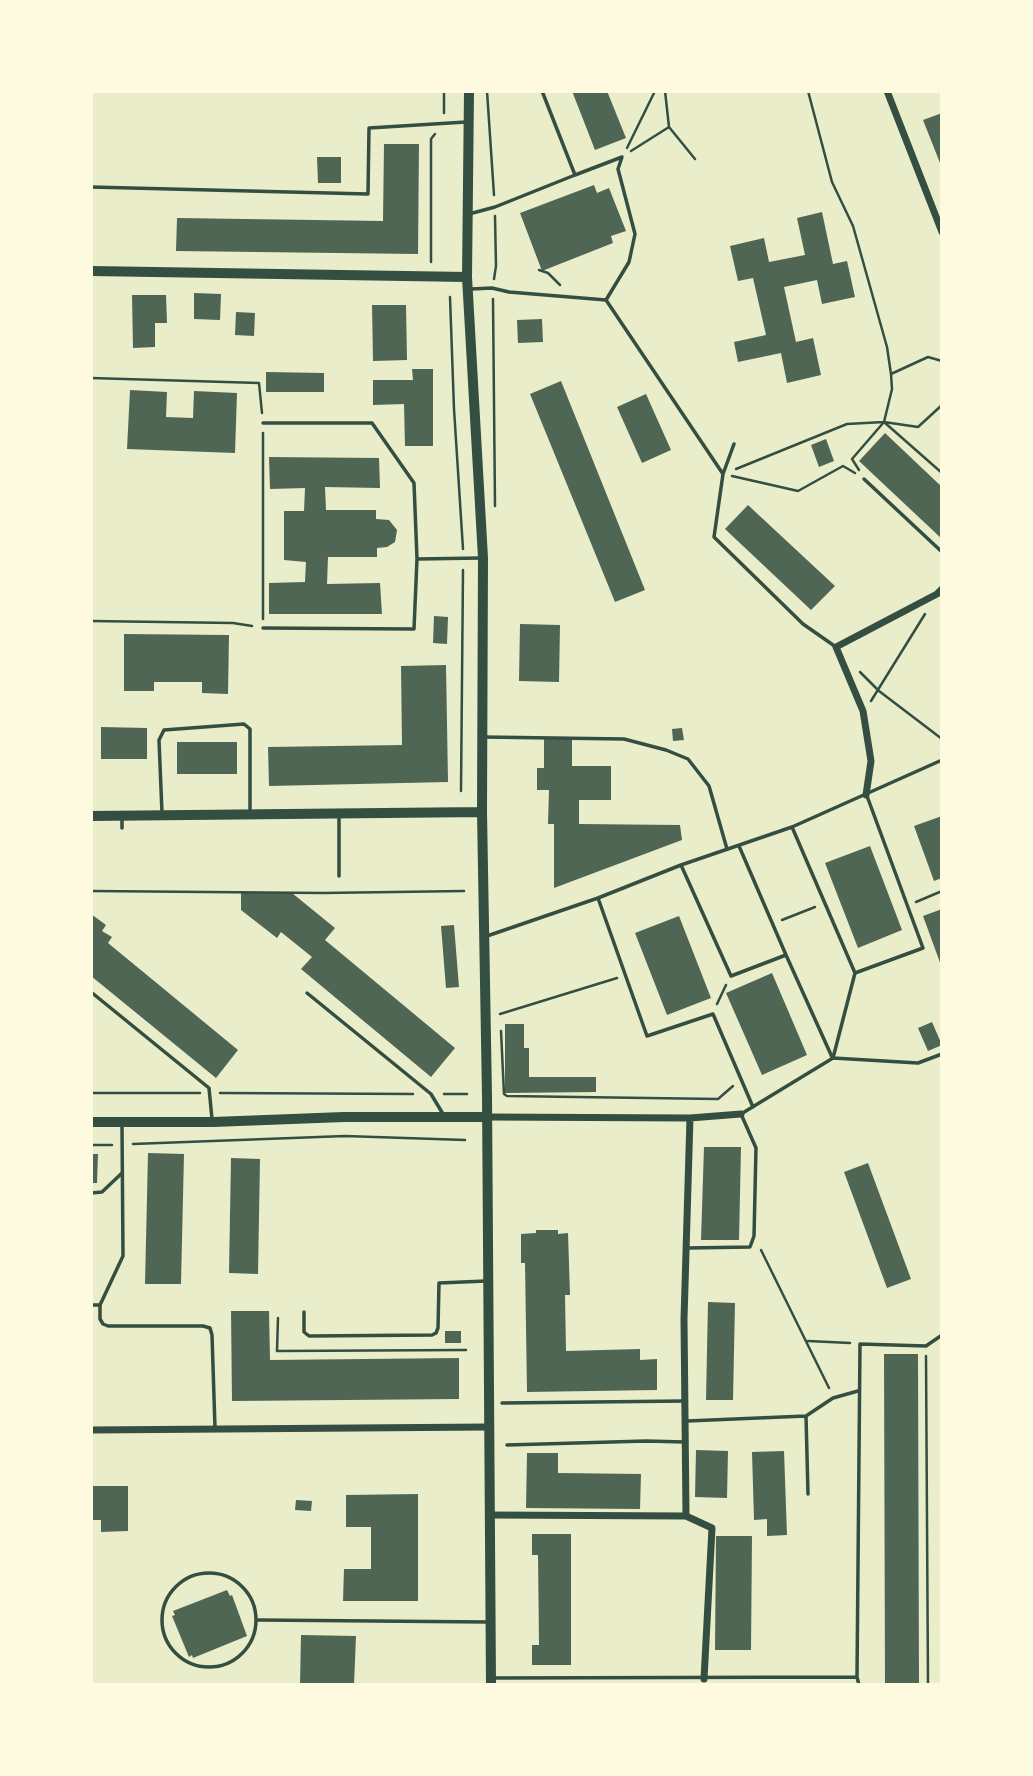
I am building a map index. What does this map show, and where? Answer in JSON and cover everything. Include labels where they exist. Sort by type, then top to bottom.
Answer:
[{"type":"street","points":[[469,91],[467,277],[483,558],[482,812],[491,1682]]},
{"type":"street","points":[[887,91],[942,232]]},
{"type":"street","points":[[91,271],[467,277]]},
{"type":"street","points":[[866,794],[871,761],[863,711],[836,647],[939,592]]},
{"type":"street","points":[[91,816],[482,812]]},
{"type":"street","points":[[91,1122],[213,1122],[344,1117],[691,1118],[741,1114]]},
{"type":"street","points":[[686,1516],[685,1248],[691,1118]]},
{"type":"street","points":[[91,1430],[488,1427]]},
{"type":"street","points":[[489,1515],[686,1516],[712,1528],[704,1679]]},
{"type":"lane","points":[[542,91],[575,175]]},
{"type":"lane","points":[[91,187],[368,194],[369,128],[417,127],[470,121]]},
{"type":"lane","points":[[467,215],[495,207],[622,157]]},
{"type":"lane","points":[[606,300],[629,262],[635,234],[618,169],[622,157]]},
{"type":"lane","points":[[468,289],[492,288],[509,292],[606,300]]},
{"type":"lane","points":[[606,300],[723,474]]},
{"type":"lane","points":[[263,423],[372,423],[414,483],[417,559],[414,629],[263,628]]},
{"type":"lane","points":[[734,444],[723,474],[714,537],[803,624],[836,647]]},
{"type":"lane","points":[[864,479],[942,552]]},
{"type":"lane","points":[[417,559],[483,558]]},
{"type":"lane","points":[[162,815],[159,740],[164,730],[244,724],[250,729],[250,814]]},
{"type":"lane","points":[[482,737],[624,739],[688,759],[709,786],[727,849]]},
{"type":"lane","points":[[484,937],[792,827],[942,761]]},
{"type":"lane","points":[[855,973],[923,948],[866,794]]},
{"type":"lane","points":[[339,814],[340,876]]},
{"type":"lane","points":[[122,816],[122,828]]},
{"type":"lane","points":[[792,827],[855,973],[833,1058]]},
{"type":"lane","points":[[739,846],[833,1058]]},
{"type":"lane","points":[[681,865],[731,976],[786,955]]},
{"type":"lane","points":[[598,898],[647,1036],[713,1014],[753,1107]]},
{"type":"lane","points":[[91,992],[209,1088],[213,1122]]},
{"type":"lane","points":[[307,993],[431,1094],[444,1117]]},
{"type":"lane","points":[[685,1248],[750,1247],[754,1236],[756,1148],[741,1114],[833,1058],[918,1063],[942,1054]]},
{"type":"lane","points":[[122,1123],[123,1256],[100,1305],[100,1319],[108,1326],[210,1328],[215,1428]]},
{"type":"lane","points":[[91,1193],[102,1192],[122,1173]]},
{"type":"lane","points":[[304,1312],[304,1332],[309,1336],[432,1335],[438,1328],[439,1283],[488,1281]]},
{"type":"lane","points":[[91,1305],[100,1305]]},
{"type":"lane","points":[[859,1685],[860,1344],[926,1346],[942,1335]]},
{"type":"lane","points":[[684,1421],[806,1416],[834,1398],[859,1391]]},
{"type":"lane","points":[[502,1403],[685,1401]]},
{"type":"lane","points":[[806,1416],[808,1494]]},
{"type":"lane","points":[[507,1445],[685,1442]]},
{"type":"lane","points":[[203,1573],[219,1574],[240,1585],[254,1604],[257,1620],[254,1635],[247,1648],[236,1659],[223,1665],[208,1667],[187,1661],[170,1646],[164,1632],[162,1616],[166,1601],[175,1587],[188,1578],[203,1573]]},
{"type":"lane","points":[[257,1620],[490,1622]]},
{"type":"lane","points":[[491,1682],[857,1677]]},
{"type":"path","points":[[431,266],[431,139],[444,122],[444,91]]},
{"type":"path","points":[[487,91],[495,207]]},
{"type":"path","points":[[622,157],[655,91]]},
{"type":"path","points":[[665,91],[669,127],[695,159]]},
{"type":"path","points":[[808,91],[832,182],[853,226],[887,347],[891,374],[892,389],[884,422],[852,459],[864,479]]},
{"type":"path","points":[[622,157],[669,127]]},
{"type":"path","points":[[540,270],[548,273],[572,297]]},
{"type":"path","points":[[450,297],[463,558],[461,791]]},
{"type":"path","points":[[891,374],[928,357],[942,361]]},
{"type":"path","points":[[91,378],[259,383],[263,423],[263,628],[233,623],[91,621]]},
{"type":"path","points":[[723,474],[847,424],[884,422],[918,427],[942,405]]},
{"type":"path","points":[[884,422],[942,473]]},
{"type":"path","points":[[723,474],[799,491],[843,466],[864,479]]},
{"type":"path","points":[[863,711],[879,691],[939,592]]},
{"type":"path","points":[[853,665],[879,691],[942,738]]},
{"type":"path","points":[[91,891],[464,891]]},
{"type":"path","points":[[906,906],[942,891]]},
{"type":"path","points":[[772,924],[825,904]]},
{"type":"path","points":[[500,1014],[625,975]]},
{"type":"path","points":[[713,1014],[731,976]]},
{"type":"path","points":[[507,1096],[719,1099],[741,1080]]},
{"type":"path","points":[[91,1093],[467,1094]]},
{"type":"path","points":[[345,1128],[345,1136]]},
{"type":"path","points":[[91,1145],[345,1136],[465,1140]]},
{"type":"path","points":[[754,1236],[834,1398]]},
{"type":"path","points":[[278,1318],[277,1351],[466,1350]]},
{"type":"path","points":[[806,1341],[860,1344]]},
{"type":"path","points":[[926,1346],[928,1685]]},
{"type":"building","points":[[572,91],[607,91],[626,138],[595,150]]},
{"type":"building","points":[[942,113],[942,168],[923,120]]},
{"type":"building","points":[[384,144],[419,144],[418,254],[176,251],[177,218],[383,221]]},
{"type":"building","points":[[317,157],[341,157],[341,183],[318,183]]},
{"type":"building","points":[[594,185],[597,193],[609,188],[626,231],[611,236],[613,243],[542,271],[520,213]]},
{"type":"building","points":[[822,212],[833,264],[847,261],[855,297],[822,304],[817,280],[784,287],[796,342],[813,338],[821,375],[787,383],[781,353],[738,362],[734,342],[766,335],[753,278],[738,281],[730,246],[764,238],[769,262],[805,255],[797,218]]},
{"type":"building","points":[[194,293],[221,294],[220,320],[194,319]]},
{"type":"building","points":[[132,295],[166,295],[167,323],[155,323],[155,347],[133,348]]},
{"type":"building","points":[[372,305],[406,305],[407,360],[373,361]]},
{"type":"building","points":[[236,312],[255,313],[254,336],[235,335]]},
{"type":"building","points":[[542,319],[543,342],[518,343],[517,320]]},
{"type":"building","points":[[412,369],[433,369],[433,446],[405,446],[404,404],[373,405],[373,380],[413,380]]},
{"type":"building","points":[[266,372],[324,373],[324,392],[266,392]]},
{"type":"building","points":[[561,381],[645,590],[615,602],[530,394]]},
{"type":"building","points":[[130,390],[167,392],[166,417],[193,418],[194,391],[237,393],[235,453],[127,449]]},
{"type":"building","points":[[646,394],[671,450],[642,463],[617,407]]},
{"type":"building","points":[[885,433],[942,487],[942,539],[859,461]]},
{"type":"building","points":[[826,439],[834,461],[819,467],[811,445]]},
{"type":"building","points":[[269,457],[379,458],[380,488],[325,487],[326,510],[376,510],[376,519],[389,520],[397,530],[395,542],[387,547],[377,548],[377,557],[328,557],[327,584],[380,583],[382,614],[269,614],[269,583],[305,582],[306,562],[284,560],[284,511],[304,511],[305,488],[270,489]]},
{"type":"building","points":[[748,505],[835,586],[811,610],[725,529]]},
{"type":"building","points":[[434,616],[448,617],[447,644],[433,643]]},
{"type":"building","points":[[520,624],[560,625],[559,682],[519,681]]},
{"type":"building","points":[[124,634],[229,635],[228,694],[202,693],[202,682],[154,682],[154,691],[124,691]]},
{"type":"building","points":[[446,665],[448,782],[269,786],[268,747],[402,745],[401,666]]},
{"type":"building","points":[[101,727],[147,728],[147,759],[101,759]]},
{"type":"building","points":[[682,728],[684,740],[673,741],[672,729]]},
{"type":"building","points":[[544,738],[572,738],[572,766],[611,766],[611,800],[579,800],[579,824],[680,825],[682,840],[554,888],[554,824],[548,824],[549,790],[537,790],[537,768],[544,768]]},
{"type":"building","points":[[177,742],[237,742],[237,774],[177,774]]},
{"type":"building","points":[[942,816],[942,878],[934,881],[914,826]]},
{"type":"building","points":[[870,846],[902,930],[858,948],[825,863]]},
{"type":"building","points":[[241,893],[292,893],[335,928],[325,940],[455,1048],[431,1077],[301,969],[312,957],[281,932],[277,938],[241,910]]},
{"type":"building","points":[[942,909],[942,968],[923,916]]},
{"type":"building","points":[[91,914],[106,925],[102,931],[112,937],[108,943],[238,1050],[216,1078],[91,976]]},
{"type":"building","points":[[679,916],[711,998],[667,1015],[635,933]]},
{"type":"building","points":[[454,925],[459,987],[446,988],[441,926]]},
{"type":"building","points":[[772,973],[807,1055],[762,1075],[726,993]]},
{"type":"building","points":[[932,1022],[942,1045],[928,1051],[918,1028]]},
{"type":"building","points":[[505,1024],[524,1024],[524,1048],[529,1048],[529,1077],[596,1077],[596,1092],[505,1093]]},
{"type":"building","points":[[704,1147],[741,1147],[739,1240],[701,1240]]},
{"type":"building","points":[[148,1153],[184,1154],[181,1284],[145,1284]]},
{"type":"building","points":[[91,1154],[98,1154],[97,1183],[91,1183]]},
{"type":"building","points":[[231,1158],[260,1159],[258,1274],[229,1273]]},
{"type":"building","points":[[868,1163],[911,1279],[887,1288],[844,1172]]},
{"type":"building","points":[[536,1230],[568,1233],[570,1295],[565,1295],[566,1351],[640,1349],[640,1360],[657,1359],[657,1390],[527,1392],[525,1263],[521,1263],[521,1234],[536,1233]]},
{"type":"building","points":[[708,1302],[735,1303],[733,1400],[706,1400]]},
{"type":"building","points":[[231,1311],[269,1311],[270,1360],[459,1358],[459,1399],[232,1401]]},
{"type":"building","points":[[445,1331],[461,1331],[461,1343],[445,1343]]},
{"type":"building","points":[[884,1354],[918,1354],[919,1685],[885,1685]]},
{"type":"building","points":[[696,1450],[728,1451],[727,1498],[695,1497]]},
{"type":"building","points":[[784,1451],[787,1535],[767,1536],[767,1519],[754,1520],[752,1452]]},
{"type":"building","points":[[527,1453],[558,1453],[558,1473],[641,1474],[640,1509],[526,1508]]},
{"type":"building","points":[[91,1486],[128,1486],[128,1531],[101,1532],[101,1520],[91,1520]]},
{"type":"building","points":[[418,1494],[418,1601],[343,1601],[344,1569],[371,1569],[371,1527],[346,1527],[346,1495]]},
{"type":"building","points":[[296,1500],[312,1501],[311,1511],[295,1510]]},
{"type":"building","points":[[532,1534],[571,1534],[571,1665],[532,1665],[532,1645],[539,1645],[538,1555],[532,1555]]},
{"type":"building","points":[[716,1536],[752,1536],[751,1650],[715,1650]]},
{"type":"building","points":[[227,1590],[230,1596],[232,1595],[247,1636],[193,1658],[192,1655],[189,1657],[172,1616],[175,1615],[173,1611]]},
{"type":"building","points":[[301,1635],[356,1636],[354,1685],[300,1685]]}]
